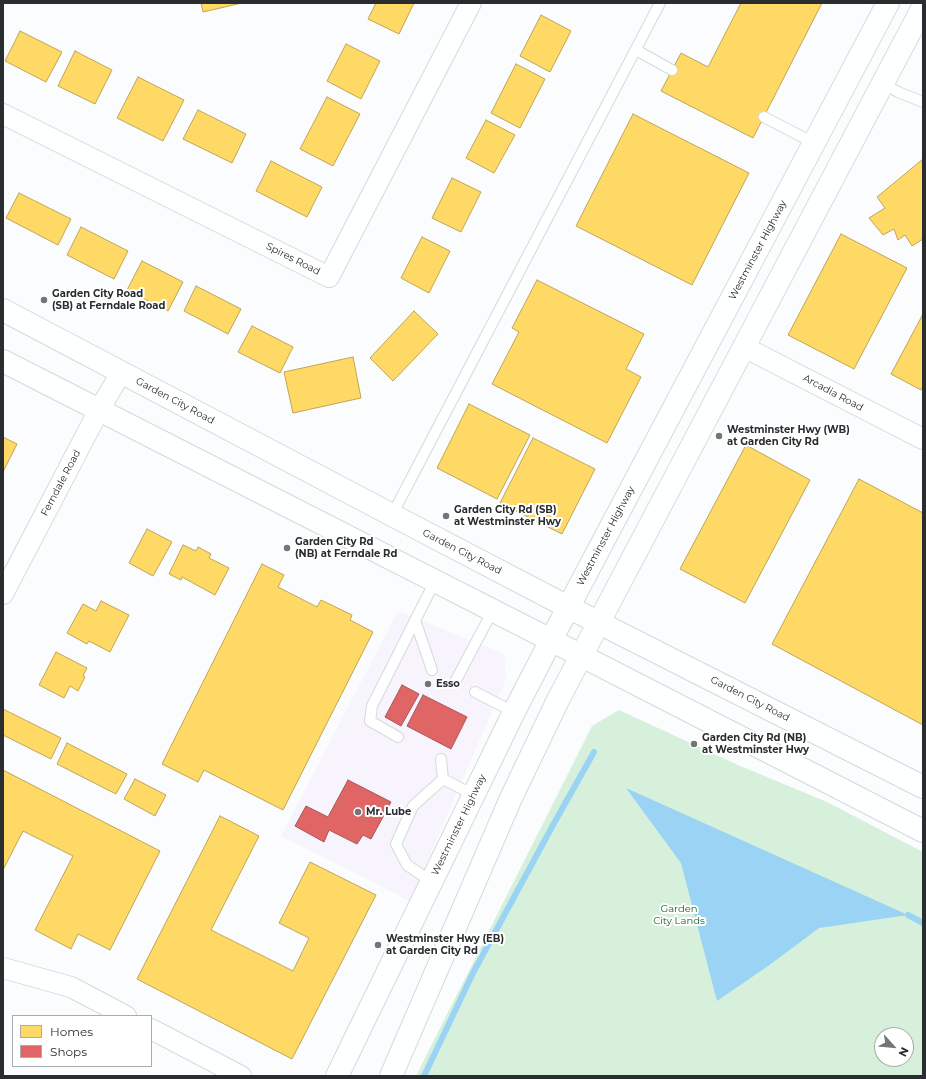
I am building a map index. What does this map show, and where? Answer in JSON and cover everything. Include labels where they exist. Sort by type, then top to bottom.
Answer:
[{"type":"main road","name":"Westminster Highway","points":[[338,1076],[514,712],[568,607],[888,3]]},
{"type":"main road","points":[[391,1076],[511,798],[558,700],[922,10]]},
{"type":"main road","name":"Garden City Road","points":[[3,310],[568,607],[923,787]]},
{"type":"main road","points":[[3,361],[923,831]]},
{"type":"street","name":"Spires Road","points":[[3,114],[329,277],[471,3]]},
{"type":"street","name":"Arcadia Road","points":[[744,347],[923,439]]},
{"type":"street","name":"Ferndale Road","points":[[3,594],[99,410],[121,373]]},
{"type":"street","points":[[3,968],[71,987],[124,1015]]},
{"type":"street","points":[[152,1030],[241,1076]]},
{"type":"lane","points":[[392,515],[660,3]]},
{"type":"lane","points":[[636,50],[672,70]]},
{"type":"lane","points":[[883,83],[898,92],[923,102]]},
{"type":"lane","points":[[764,117],[814,143]]},
{"type":"lane","points":[[398,737],[370,720],[372,706],[435,581]]},
{"type":"lane","points":[[455,682],[493,610]]},
{"type":"lane","points":[[415,620],[432,670]]},
{"type":"lane","points":[[475,692],[514,712]]},
{"type":"lane","points":[[441,759],[443,779]]},
{"type":"lane","points":[[443,779],[474,795]]},
{"type":"lane","points":[[432,882],[407,865],[396,844],[413,806],[443,779]]},
{"type":"shaded area","points":[[398,611],[504,654],[506,679],[410,901],[281,836]]},
{"type":"green space","name":"Garden City Lands","points":[[619,710],[738,765],[827,802],[923,852],[923,1076],[416,1076],[592,726]]},
{"type":"water","points":[[626,788],[908,915],[819,928],[768,966],[717,1001],[681,863]]},
{"type":"building: Homes","points":[[201,3],[242,3],[203,12]]},
{"type":"building: Homes","points":[[376,3],[414,3],[399,34],[368,19]]},
{"type":"building: Homes","points":[[741,3],[822,3],[753,138],[661,91],[681,53],[708,67]]},
{"type":"building: Homes","points":[[541,15],[571,31],[550,72],[520,56]]},
{"type":"building: Homes","points":[[20,31],[62,52],[46,82],[5,61]]},
{"type":"building: Homes","points":[[346,44],[380,61],[361,99],[327,81]]},
{"type":"building: Homes","points":[[75,51],[112,70],[95,104],[58,86]]},
{"type":"building: Homes","points":[[516,64],[545,79],[520,128],[491,113]]},
{"type":"building: Homes","points":[[138,77],[184,100],[163,141],[117,118]]},
{"type":"building: Homes","points":[[327,97],[360,114],[333,166],[300,149]]},
{"type":"building: Homes","points":[[198,110],[246,134],[232,163],[183,139]]},
{"type":"building: Homes","points":[[633,114],[749,173],[692,285],[576,226]]},
{"type":"building: Homes","points":[[486,120],[515,135],[494,173],[466,158]]},
{"type":"building: Homes","points":[[923,159],[923,239],[912,246],[905,235],[898,240],[894,229],[883,235],[869,218],[885,208],[877,197]]},
{"type":"building: Homes","points":[[271,161],[322,187],[307,217],[256,191]]},
{"type":"building: Homes","points":[[452,178],[481,192],[461,232],[432,218]]},
{"type":"building: Homes","points":[[19,193],[71,219],[58,245],[6,218]]},
{"type":"building: Homes","points":[[81,227],[128,251],[114,279],[67,255]]},
{"type":"building: Homes","points":[[841,234],[907,268],[854,369],[788,335]]},
{"type":"building: Homes","points":[[422,237],[450,251],[429,293],[401,278]]},
{"type":"building: Homes","points":[[142,261],[183,282],[168,311],[127,290]]},
{"type":"building: Homes","points":[[537,280],[644,334],[626,369],[641,377],[607,443],[492,384],[519,332],[512,328]]},
{"type":"building: Homes","points":[[196,286],[241,309],[228,334],[184,311]]},
{"type":"building: Homes","points":[[414,311],[438,334],[393,381],[370,358]]},
{"type":"building: Homes","points":[[923,314],[923,386],[921,390],[891,374]]},
{"type":"building: Homes","points":[[252,326],[293,347],[280,373],[238,352]]},
{"type":"building: Homes","points":[[353,357],[361,398],[293,413],[284,372]]},
{"type":"building: Homes","points":[[469,404],[530,435],[497,499],[437,468]]},
{"type":"building: Homes","points":[[3,437],[17,444],[3,472]]},
{"type":"building: Homes","points":[[533,438],[595,469],[562,534],[500,503]]},
{"type":"building: Homes","points":[[746,445],[810,480],[745,603],[680,569]]},
{"type":"building: Homes","points":[[859,479],[923,513],[923,725],[772,644]]},
{"type":"building: Homes","points":[[147,529],[172,542],[153,576],[129,563]]},
{"type":"building: Homes","points":[[183,545],[196,551],[198,547],[211,554],[209,558],[229,568],[215,595],[182,577],[181,580],[169,574]]},
{"type":"building: Homes","points":[[262,564],[284,575],[278,587],[317,607],[321,600],[352,615],[350,620],[373,632],[283,810],[204,770],[198,782],[162,764]]},
{"type":"building: Homes","points":[[101,601],[129,615],[110,652],[89,641],[87,644],[67,633],[83,604],[96,611]]},
{"type":"building: Homes","points":[[56,652],[87,668],[83,676],[85,677],[78,691],[70,686],[64,698],[39,685]]},
{"type":"building: Homes","points":[[3,709],[61,738],[51,759],[3,735]]},
{"type":"building: Homes","points":[[67,743],[127,774],[116,794],[57,764]]},
{"type":"building: Homes","points":[[3,770],[160,851],[110,950],[78,934],[71,949],[35,930],[73,856],[23,831],[3,870]]},
{"type":"building: Homes","points":[[135,779],[166,795],[155,816],[124,799]]},
{"type":"building: Homes","points":[[220,816],[259,836],[211,930],[293,971],[309,938],[279,923],[310,862],[376,895],[292,1059],[137,979]]},
{"type":"building: Shops","points":[[402,685],[419,694],[401,726],[385,717]]},
{"type":"building: Shops","points":[[423,695],[467,717],[451,749],[407,726]]},
{"type":"building: Shops","name":"Mr. Lube","points":[[348,780],[391,802],[371,839],[363,835],[357,844],[329,830],[324,842],[295,826],[306,806],[328,817]]},
{"type":"waterway","points":[[424,1076],[473,973],[594,752]]},
{"type":"waterway","points":[[908,915],[923,923]]},
{"type":"place","name":"Garden City Road (SB) at Ferndale Road","points":[[44,300]]},
{"type":"place","name":"Westminster Hwy (WB) at Garden City Rd","points":[[719,436]]},
{"type":"place","name":"Garden City Rd (SB) at Westminster Hwy","points":[[446,516]]},
{"type":"place","name":"Garden City Rd (NB) at Ferndale Rd","points":[[287,548]]},
{"type":"place","name":"Esso","points":[[428,684]]},
{"type":"place","name":"Garden City Rd (NB) at Westminster Hwy","points":[[694,744]]},
{"type":"place","name":"Mr. Lube","points":[[358,812]]},
{"type":"place","name":"Westminster Hwy (EB) at Garden City Rd","points":[[378,945]]}]
